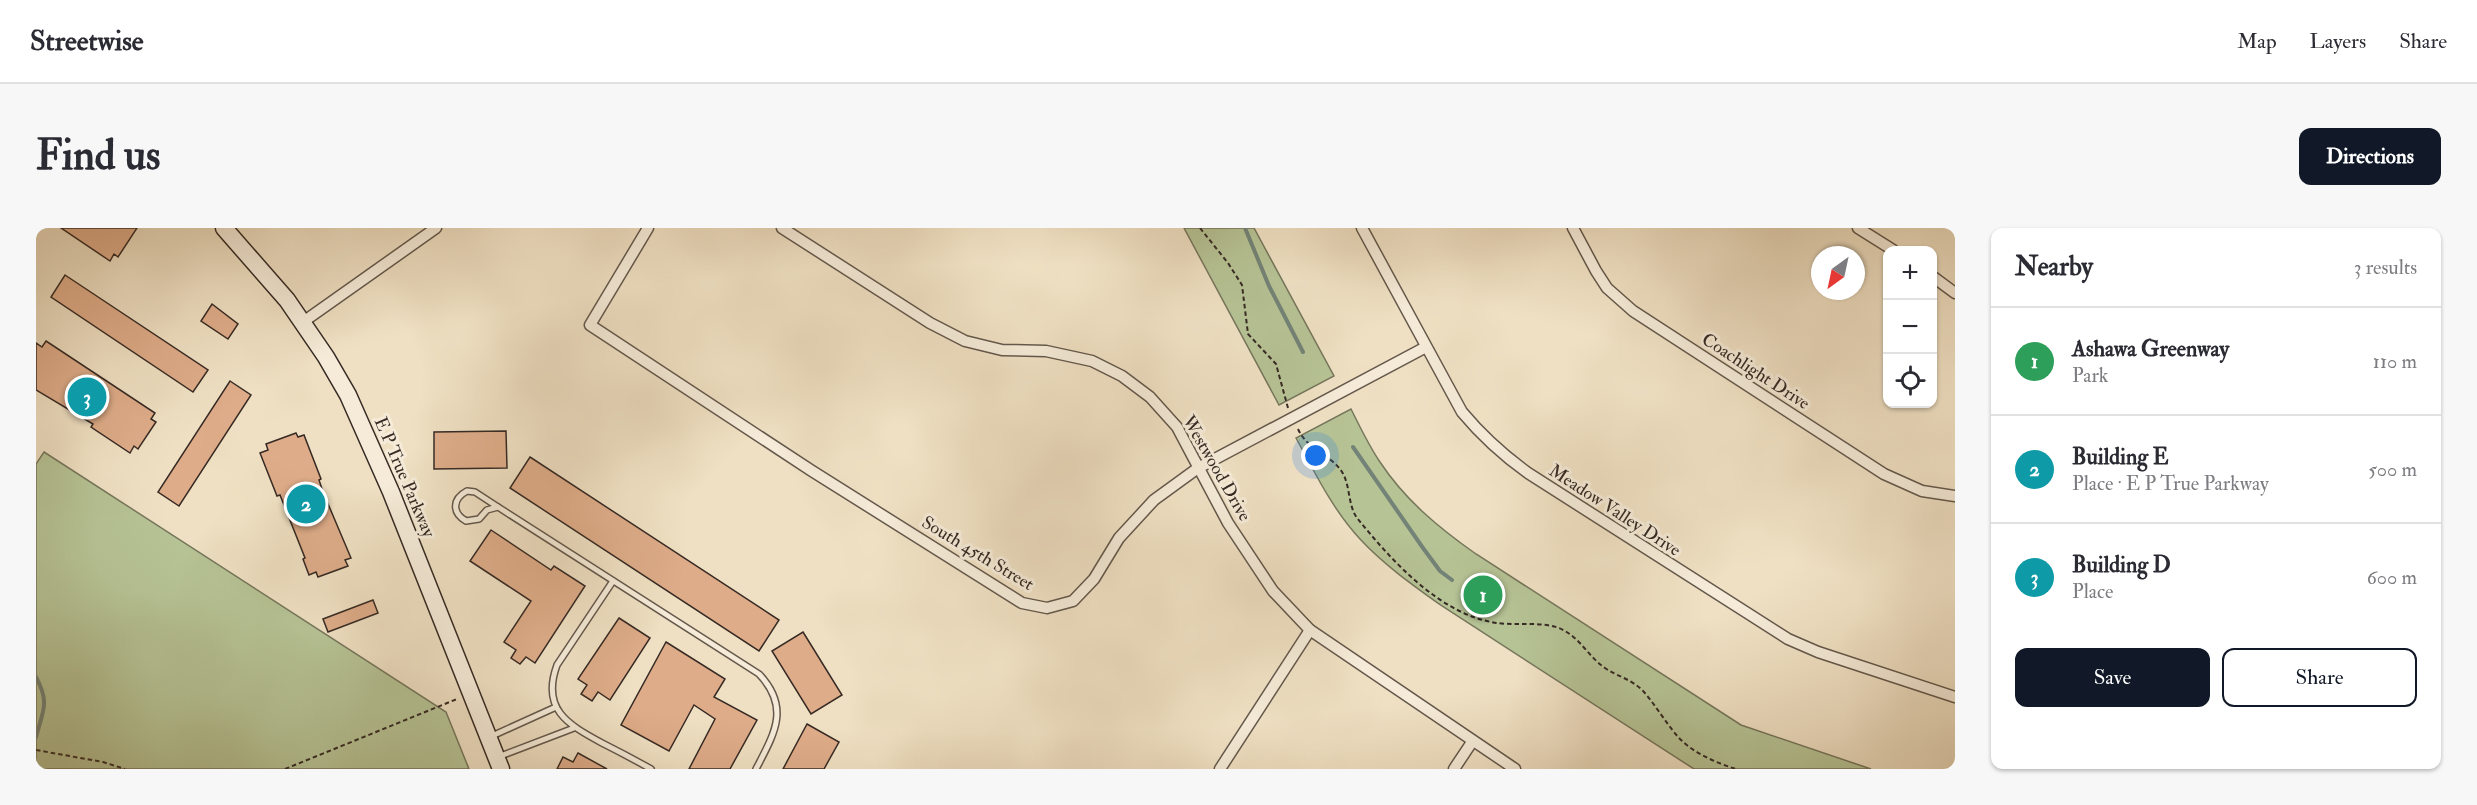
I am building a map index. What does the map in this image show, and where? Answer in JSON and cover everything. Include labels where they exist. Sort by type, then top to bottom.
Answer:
[{"type":"main road","name":"E P True Parkway","points":[[224,228],[269,278],[303,322],[348,395],[367,435],[499,764]]},
{"type":"street","points":[[303,322],[436,228]]},
{"type":"street","name":"South 45th Street","points":[[648,228],[590,325],[812,471],[1022,603],[1047,608],[1073,601],[1094,579],[1119,538],[1154,500],[1198,468],[1426,347]]},
{"type":"street","name":"Westwood Drive","points":[[782,228],[930,323],[965,341],[1002,350],[1046,351],[1092,361],[1122,376],[1150,397],[1177,427],[1228,523],[1273,591],[1310,630],[1515,769]]},
{"type":"street","name":"Meadow Valley Drive","points":[[1364,228],[1462,412],[1479,433],[1500,453],[1788,639],[1826,655],[1955,697]]},
{"type":"street","name":"Coachlight Drive","points":[[1573,228],[1607,288],[1633,310],[1884,474],[1922,491],[1955,496]]},
{"type":"street","points":[[1858,228],[1887,246]]},
{"type":"street","points":[[1937,280],[1955,293]]},
{"type":"street","points":[[1220,769],[1310,630]]},
{"type":"street","points":[[1454,769],[1472,742]]},
{"type":"lane","points":[[498,507],[487,510],[473,522],[458,517],[455,502],[467,491],[475,492],[759,674],[775,696],[777,721],[774,735],[756,769]]},
{"type":"lane","points":[[613,581],[557,665],[552,690],[556,707],[566,722],[651,769]]},
{"type":"lane","points":[[488,738],[556,707]]},
{"type":"lane","points":[[499,764],[574,728]]},
{"type":"path","points":[[1200,228],[1242,285],[1248,334],[1276,364],[1293,418],[1306,442],[1340,470],[1348,485],[1353,512],[1389,556],[1424,588],[1470,616],[1511,625],[1546,626],[1564,630],[1603,667],[1629,679],[1640,688],[1688,746],[1736,769]]},
{"type":"path","points":[[285,769],[471,693]]},
{"type":"path","points":[[36,750],[103,762],[125,769]]},
{"type":"green space","points":[[1184,228],[1254,228],[1334,376],[1279,405]]},
{"type":"green space","points":[[1351,409],[1376,456],[1400,489],[1436,523],[1476,554],[1741,725],[1871,769],[1694,769],[1442,606],[1389,566],[1350,528],[1317,478],[1296,438]]},
{"type":"green space","points":[[44,452],[446,712],[469,769],[36,769],[36,464]]},
{"type":"building","points":[[61,228],[137,228],[118,257],[114,254],[110,261]]},
{"type":"building","points":[[65,275],[208,370],[193,392],[51,297]]},
{"type":"building","points":[[212,304],[238,324],[228,339],[201,321]]},
{"type":"building","points":[[46,341],[155,413],[151,419],[156,422],[138,449],[134,446],[130,453],[91,427],[93,424],[36,390],[36,343],[42,347]]},
{"type":"building","points":[[230,381],[251,395],[179,506],[158,492]]},
{"type":"building","points":[[506,431],[507,468],[434,469],[434,432]]},
{"type":"building","points":[[296,433],[298,437],[304,435],[321,479],[319,480],[323,492],[351,558],[345,560],[348,566],[318,577],[316,572],[309,575],[303,559],[305,558],[280,495],[277,496],[260,453],[268,450],[266,444]]},
{"type":"building","points":[[530,457],[779,620],[759,651],[510,488]]},
{"type":"building","points":[[491,530],[551,570],[554,566],[585,586],[535,663],[526,657],[520,664],[511,658],[516,650],[504,642],[531,601],[470,561]]},
{"type":"building","points":[[373,600],[378,613],[328,632],[323,619]]},
{"type":"building","points":[[619,618],[650,638],[610,700],[598,692],[592,701],[581,694],[587,685],[578,679]]},
{"type":"building","points":[[803,632],[842,695],[811,714],[772,651]]},
{"type":"building","points":[[666,642],[725,679],[714,697],[757,720],[730,769],[689,769],[715,719],[694,705],[669,751],[621,725]]},
{"type":"building","points":[[807,724],[839,742],[824,769],[783,769]]},
{"type":"building","points":[[578,753],[607,769],[557,769],[563,757],[573,762]]},
{"type":"waterway","points":[[1245,228],[1269,286],[1303,352]]},
{"type":"waterway","points":[[1353,447],[1440,571],[1452,580]]},
{"type":"waterway","points":[[36,677],[44,701],[36,737]]},
{"type":"place","name":"Building D","points":[[87,397]]},
{"type":"place","name":"Building E","points":[[306,504]]},
{"type":"place","name":"Ashawa Greenway","points":[[1483,595]]}]
